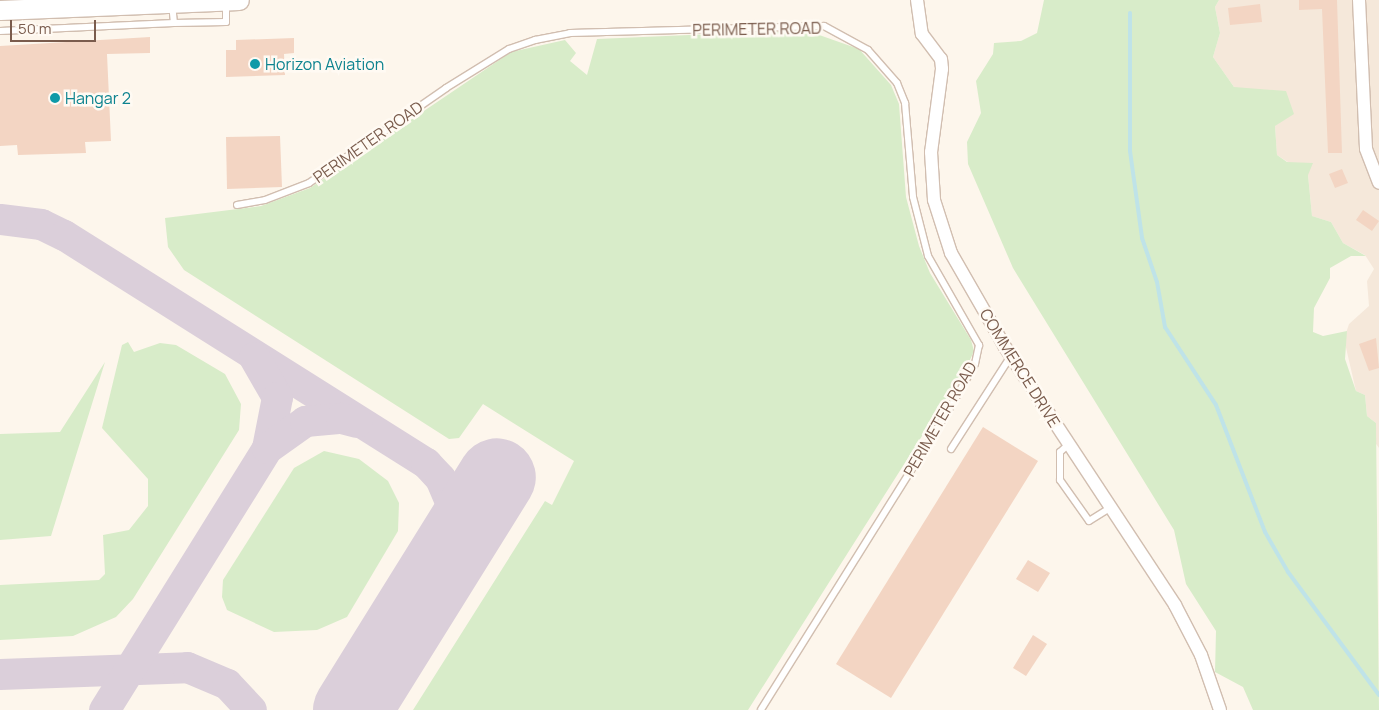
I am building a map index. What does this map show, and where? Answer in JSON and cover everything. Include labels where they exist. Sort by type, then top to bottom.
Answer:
[{"type":"main road","points":[[0,10],[239,0]]},
{"type":"street","name":"COMMERCE DRIVE","points":[[917,0],[922,34],[941,59],[942,69],[931,152],[934,200],[951,253],[1010,356],[1111,507],[1190,633],[1220,710]]},
{"type":"street","points":[[1359,0],[1366,149],[1379,183]]},
{"type":"lane","points":[[0,31],[226,22],[226,1]]},
{"type":"lane","points":[[172,2],[174,23]]},
{"type":"lane","name":"PERIMETER ROAD","points":[[237,205],[279,196],[309,183],[446,88],[509,49],[534,40],[570,33],[824,26],[868,50],[897,83],[905,103],[913,197],[928,256],[978,345],[975,364],[947,413],[761,710]]},
{"type":"lane","points":[[950,449],[1010,356]]},
{"type":"lane","points":[[1069,444],[1060,452],[1060,480],[1089,522],[1111,507]]},
{"type":"shaded area","points":[[1219,0],[1379,0],[1379,448],[1374,441],[1376,423],[1367,416],[1365,395],[1356,391],[1344,339],[1349,324],[1369,306],[1367,281],[1374,269],[1365,255],[1343,243],[1331,222],[1312,216],[1308,175],[1277,155],[1275,126],[1280,119],[1234,87],[1213,57],[1220,33],[1215,7]]},
{"type":"green space","points":[[1044,0],[1219,0],[1215,7],[1220,33],[1213,57],[1234,87],[1286,91],[1294,114],[1275,126],[1277,155],[1287,162],[1313,163],[1308,175],[1312,216],[1331,222],[1343,243],[1366,256],[1351,256],[1330,268],[1330,278],[1314,308],[1313,332],[1323,336],[1347,331],[1345,359],[1356,391],[1365,395],[1367,416],[1376,423],[1379,710],[1253,710],[1243,687],[1215,672],[1216,631],[1186,584],[1174,530],[1013,268],[968,164],[967,142],[981,113],[976,81],[993,54],[994,43],[1021,41],[1037,33]]},
{"type":"green space","points":[[805,30],[859,49],[891,85],[899,104],[906,197],[919,246],[930,273],[971,340],[974,351],[969,362],[748,710],[413,710],[545,501],[552,505],[574,461],[483,404],[459,438],[449,439],[184,270],[168,247],[165,218],[261,206],[310,188],[511,52],[565,40],[576,53],[570,61],[587,75],[597,39]]},
{"type":"green space","points":[[128,342],[134,352],[160,343],[176,345],[225,374],[241,404],[239,430],[133,599],[116,617],[73,636],[0,640],[0,585],[99,580],[105,574],[103,535],[129,530],[148,506],[148,479],[102,428],[122,345]]},
{"type":"green space","points":[[105,362],[51,536],[0,540],[0,434],[60,432]]},
{"type":"green space","points":[[324,451],[359,459],[388,481],[399,503],[398,531],[347,617],[317,630],[274,632],[227,610],[222,597],[223,580],[294,468]]},
{"type":"building","points":[[1299,0],[1337,0],[1342,153],[1328,153],[1322,9],[1299,10]]},
{"type":"building","points":[[1260,4],[1262,22],[1230,25],[1228,8]]},
{"type":"building","name":"Hangar 2","points":[[150,37],[150,53],[107,54],[111,141],[85,142],[86,153],[18,155],[17,145],[0,146],[0,46]]},
{"type":"building","name":"Horizon Aviation","points":[[294,38],[294,53],[284,54],[285,75],[226,77],[226,50],[236,50],[236,40]]},
{"type":"building","points":[[280,136],[282,187],[227,189],[226,137]]},
{"type":"building","points":[[1342,169],[1348,183],[1335,188],[1329,174]]},
{"type":"building","points":[[1363,210],[1379,221],[1372,231],[1356,220]]},
{"type":"building","points":[[1376,338],[1379,368],[1369,371],[1359,344]]},
{"type":"building","points":[[983,427],[1038,461],[891,698],[836,664]]},
{"type":"building","points":[[1028,560],[1050,573],[1038,592],[1016,579]]},
{"type":"building","points":[[1033,635],[1047,644],[1026,676],[1013,668]]},
{"type":"waterway","points":[[1130,13],[1130,151],[1142,238],[1157,282],[1165,327],[1216,405],[1265,532],[1288,572],[1379,695]]},
{"type":"taxiway","points":[[0,219],[41,224],[64,235],[426,463],[440,478],[450,502],[455,547]]},
{"type":"taxiway","points":[[254,357],[277,397],[267,448]]},
{"type":"taxiway","points":[[104,710],[267,448],[305,421],[341,418],[357,422]]},
{"type":"taxiway","points":[[0,674],[187,667],[227,684],[251,710]]},
{"type":"runway","points":[[352,710],[497,477]]},
{"type":"place","name":"Horizon Aviation","points":[[255,64]]},
{"type":"place","name":"Hangar 2","points":[[55,98]]}]
